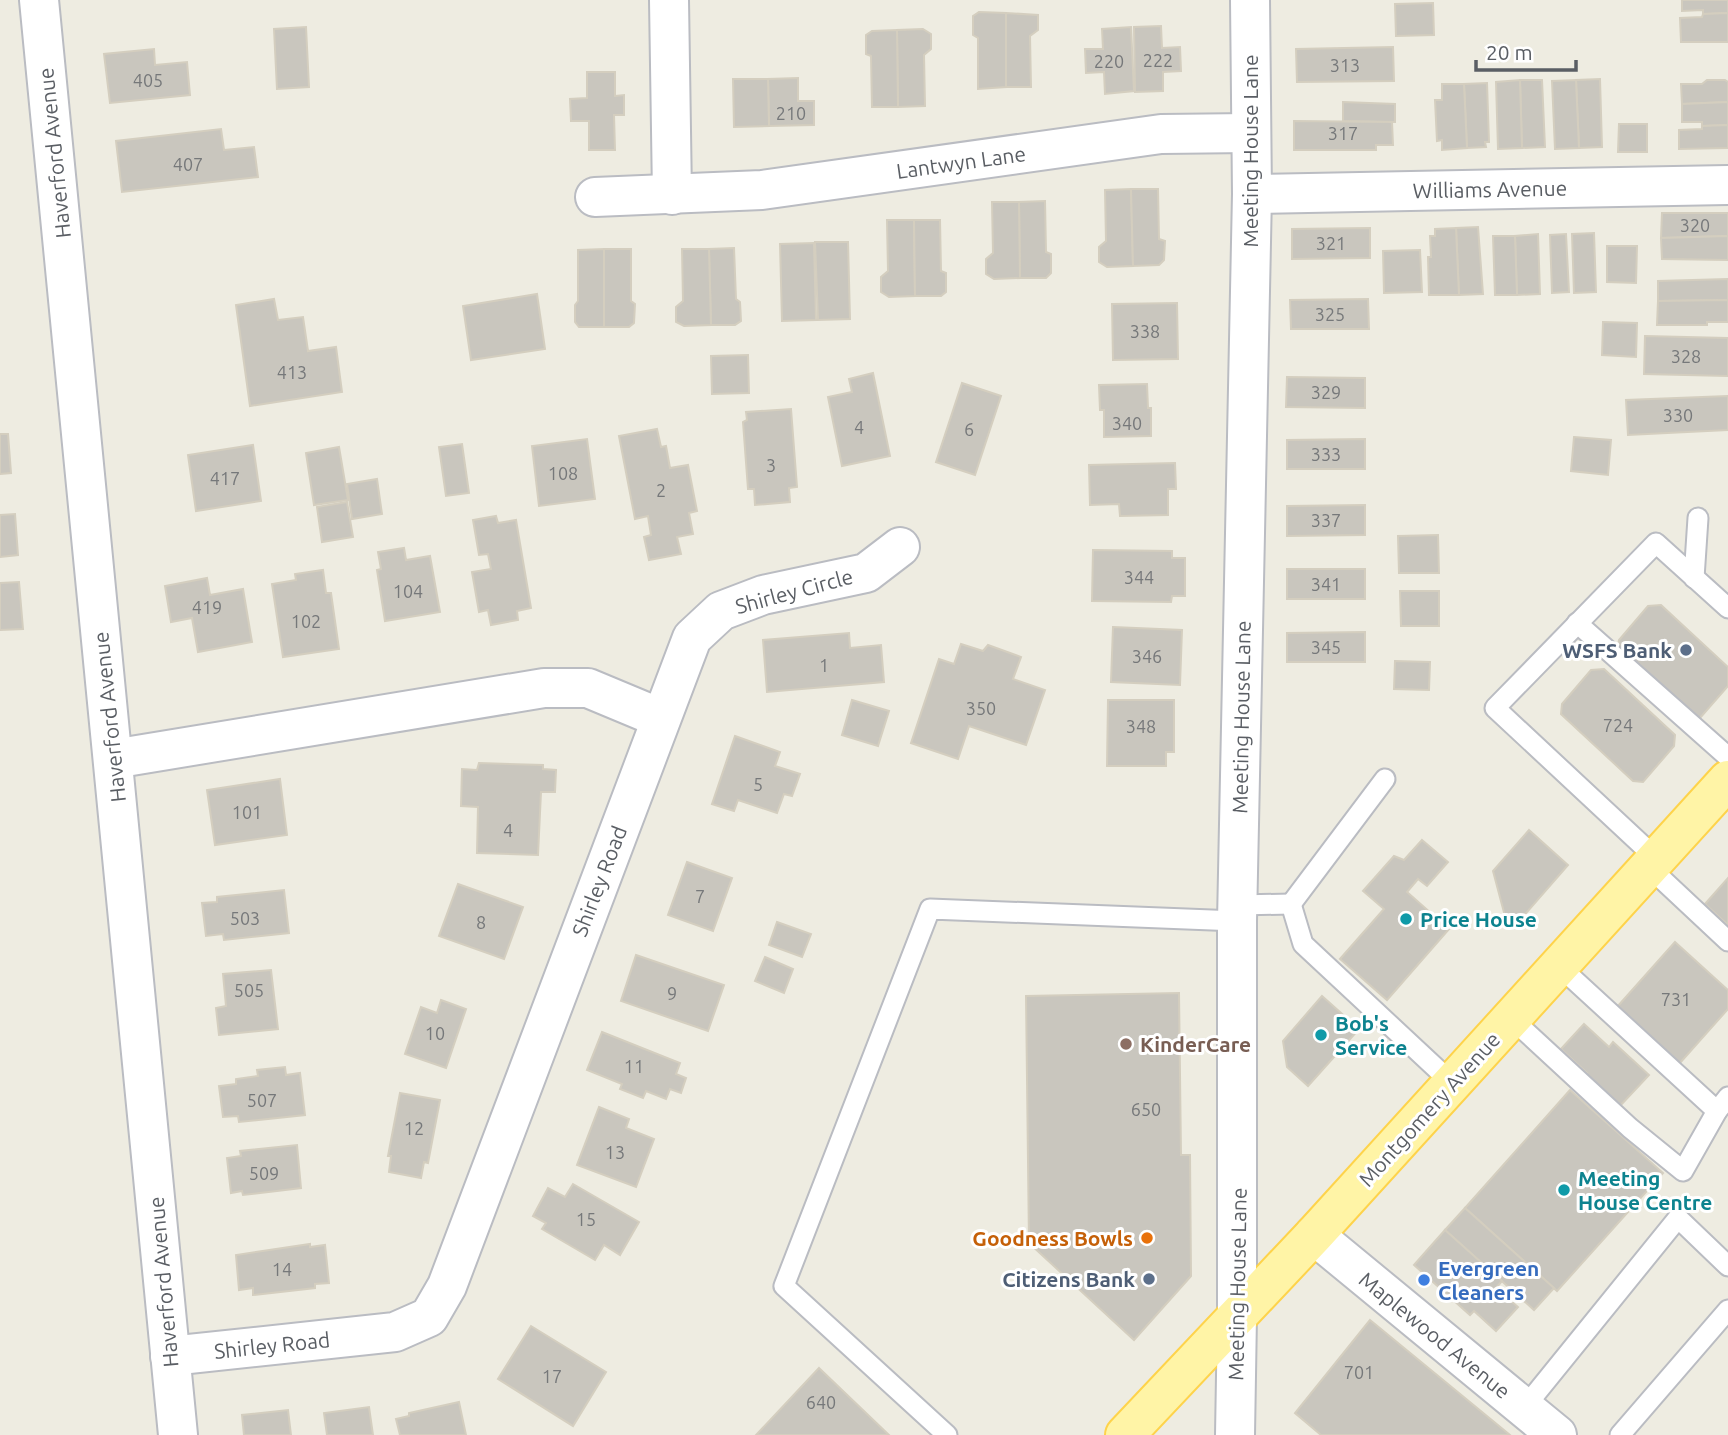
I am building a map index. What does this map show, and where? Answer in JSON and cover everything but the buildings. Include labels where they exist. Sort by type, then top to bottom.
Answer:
[{"type":"main road","name":"Montgomery Avenue","points":[[1125,1435],[1314,1235],[1728,780]]},
{"type":"street","name":"Haverford Avenue","points":[[39,0],[177,1435]]},
{"type":"street","points":[[669,0],[672,195]]},
{"type":"street","name":"Meeting House Lane","points":[[1235,1435],[1237,913],[1252,194],[1250,0]]},
{"type":"street","name":"Lantwyn Lane","points":[[596,197],[762,191],[1161,134],[1250,133]]},
{"type":"street","name":"Williams Avenue","points":[[1252,194],[1728,185]]},
{"type":"street","name":"Shirley Circle","points":[[660,718],[692,638],[721,611],[763,595],[866,573],[900,547]]},
{"type":"street","points":[[113,759],[544,688],[587,688],[660,718]]},
{"type":"street","name":"Shirley Road","points":[[170,1356],[395,1332],[429,1317],[447,1286],[660,718]]},
{"type":"street","name":"Maplewood Avenue","points":[[1314,1235],[1557,1435]]},
{"type":"lane","points":[[1695,578],[1698,518]]},
{"type":"lane","points":[[1728,608],[1656,543],[1494,708],[1728,941]]},
{"type":"lane","points":[[1577,623],[1728,757]]},
{"type":"lane","points":[[947,1435],[784,1286],[930,909],[1237,913],[1292,904],[1385,779]]},
{"type":"lane","points":[[1292,904],[1303,944],[1452,1083]]},
{"type":"lane","points":[[1511,1019],[1630,1128],[1683,1171],[1723,1104],[1559,966]]},
{"type":"lane","points":[[1524,1408],[1678,1218],[1728,1265]]},
{"type":"lane","points":[[1620,1435],[1728,1310]]},
{"type":"place","name":"WSFS Bank","points":[[1686,650]]},
{"type":"place","name":"Price House","points":[[1406,919]]},
{"type":"place","name":"Bob's Service","points":[[1321,1035]]},
{"type":"place","name":"KinderCare","points":[[1126,1044]]},
{"type":"place","name":"Meeting House Centre","points":[[1564,1190]]},
{"type":"place","name":"Goodness Bowls","points":[[1147,1238]]},
{"type":"place","name":"Citizens Bank","points":[[1149,1279]]},
{"type":"place","name":"Evergreen Cleaners","points":[[1424,1280]]}]
